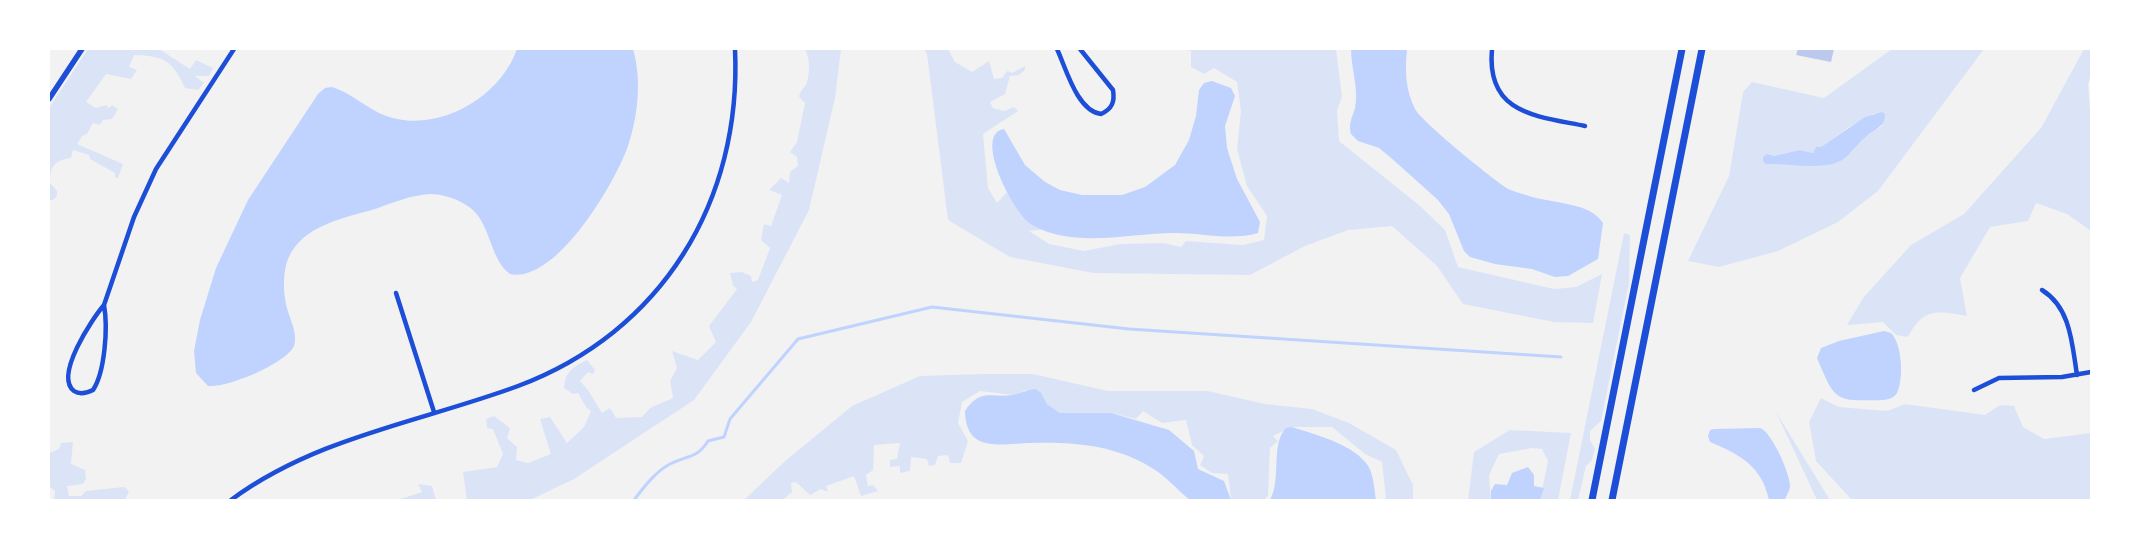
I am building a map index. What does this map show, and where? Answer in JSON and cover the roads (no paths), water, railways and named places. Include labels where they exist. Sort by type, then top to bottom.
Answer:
[{"type":"main road","points":[[1592,500],[1682,49]]},
{"type":"main road","points":[[1612,500],[1702,49]]},
{"type":"street","points":[[49,99],[82,49]]},
{"type":"street","points":[[104,305],[107,318],[100,376],[93,390],[80,393],[69,384],[68,367],[96,314],[104,305],[134,217],[156,169],[234,49]]},
{"type":"street","points":[[231,500],[265,478],[314,452],[516,387],[563,366],[611,334],[653,295],[687,249],[701,224],[720,176],[728,149],[735,103],[735,49]]},
{"type":"street","points":[[1057,49],[1083,105],[1093,113],[1100,114],[1112,106],[1113,90],[1080,49]]},
{"type":"street","points":[[1492,49],[1491,68],[1497,88],[1509,103],[1526,114],[1585,126]]},
{"type":"street","points":[[2042,290],[2056,302],[2064,313],[2077,375]]},
{"type":"street","points":[[396,293],[434,412]]},
{"type":"street","points":[[1974,390],[1999,378],[2077,375],[2091,372]]},
{"type":"water","points":[[517,49],[633,49],[636,61],[638,98],[628,146],[611,183],[581,228],[564,248],[546,263],[528,273],[510,274],[498,259],[486,229],[474,212],[457,200],[435,194],[409,198],[338,220],[303,238],[295,247],[286,264],[284,293],[295,338],[293,348],[278,361],[254,374],[217,386],[208,386],[196,373],[194,351],[200,320],[216,268],[248,200],[318,94],[325,88],[332,87],[346,93],[379,113],[406,120],[426,120],[445,116],[464,108],[497,83],[509,67]]},
{"type":"water","points":[[1351,49],[1407,49],[1406,72],[1412,102],[1415,109],[1430,126],[1507,188],[1536,198],[1579,207],[1597,216],[1603,223],[1598,259],[1568,276],[1555,277],[1532,269],[1495,264],[1470,257],[1464,251],[1449,214],[1437,199],[1379,148],[1358,141],[1351,134],[1350,124],[1355,108],[1356,93]]},
{"type":"water","points":[[1212,81],[1231,88],[1235,96],[1225,126],[1227,148],[1237,179],[1260,222],[1258,233],[1238,236],[1175,233],[1102,238],[1066,236],[1032,225],[1024,218],[1007,192],[999,175],[992,145],[995,134],[1004,129],[1025,165],[1045,182],[1060,190],[1082,195],[1122,195],[1145,187],[1175,165],[1189,140],[1196,116],[1199,90],[1204,83]]},
{"type":"water","points":[[1882,112],[1885,114],[1885,118],[1881,125],[1863,139],[1842,160],[1816,166],[1766,164],[1763,161],[1763,157],[1767,154],[1774,156],[1799,150],[1813,153],[1816,147],[1821,147],[1865,117]]},
{"type":"water","points":[[1884,331],[1891,333],[1895,338],[1900,353],[1901,379],[1897,393],[1890,399],[1884,400],[1856,400],[1839,396],[1829,384],[1817,358],[1821,348],[1839,341]]},
{"type":"water","points":[[1036,389],[1041,393],[1047,404],[1060,413],[1111,413],[1169,430],[1194,451],[1198,469],[1224,481],[1231,500],[1190,500],[1152,468],[1124,454],[1109,450],[1063,443],[990,444],[978,440],[969,431],[965,411],[976,399],[987,396],[1012,395]]},
{"type":"water","points":[[1292,427],[1332,440],[1359,456],[1371,471],[1376,500],[1270,500],[1275,482],[1278,443],[1286,428]]},
{"type":"water","points":[[1760,428],[1769,436],[1774,444],[1787,472],[1790,486],[1785,500],[1769,500],[1766,488],[1755,470],[1740,457],[1710,442],[1708,436],[1710,430],[1714,429]]},
{"type":"water","points":[[1528,467],[1534,475],[1534,486],[1544,488],[1540,500],[1491,500],[1491,491],[1495,484],[1507,485],[1512,473]]},
{"type":"waterway","points":[[634,500],[659,471],[676,461],[696,454],[708,441],[724,437],[730,419],[798,339],[932,307],[1129,329],[1561,357]]}]
